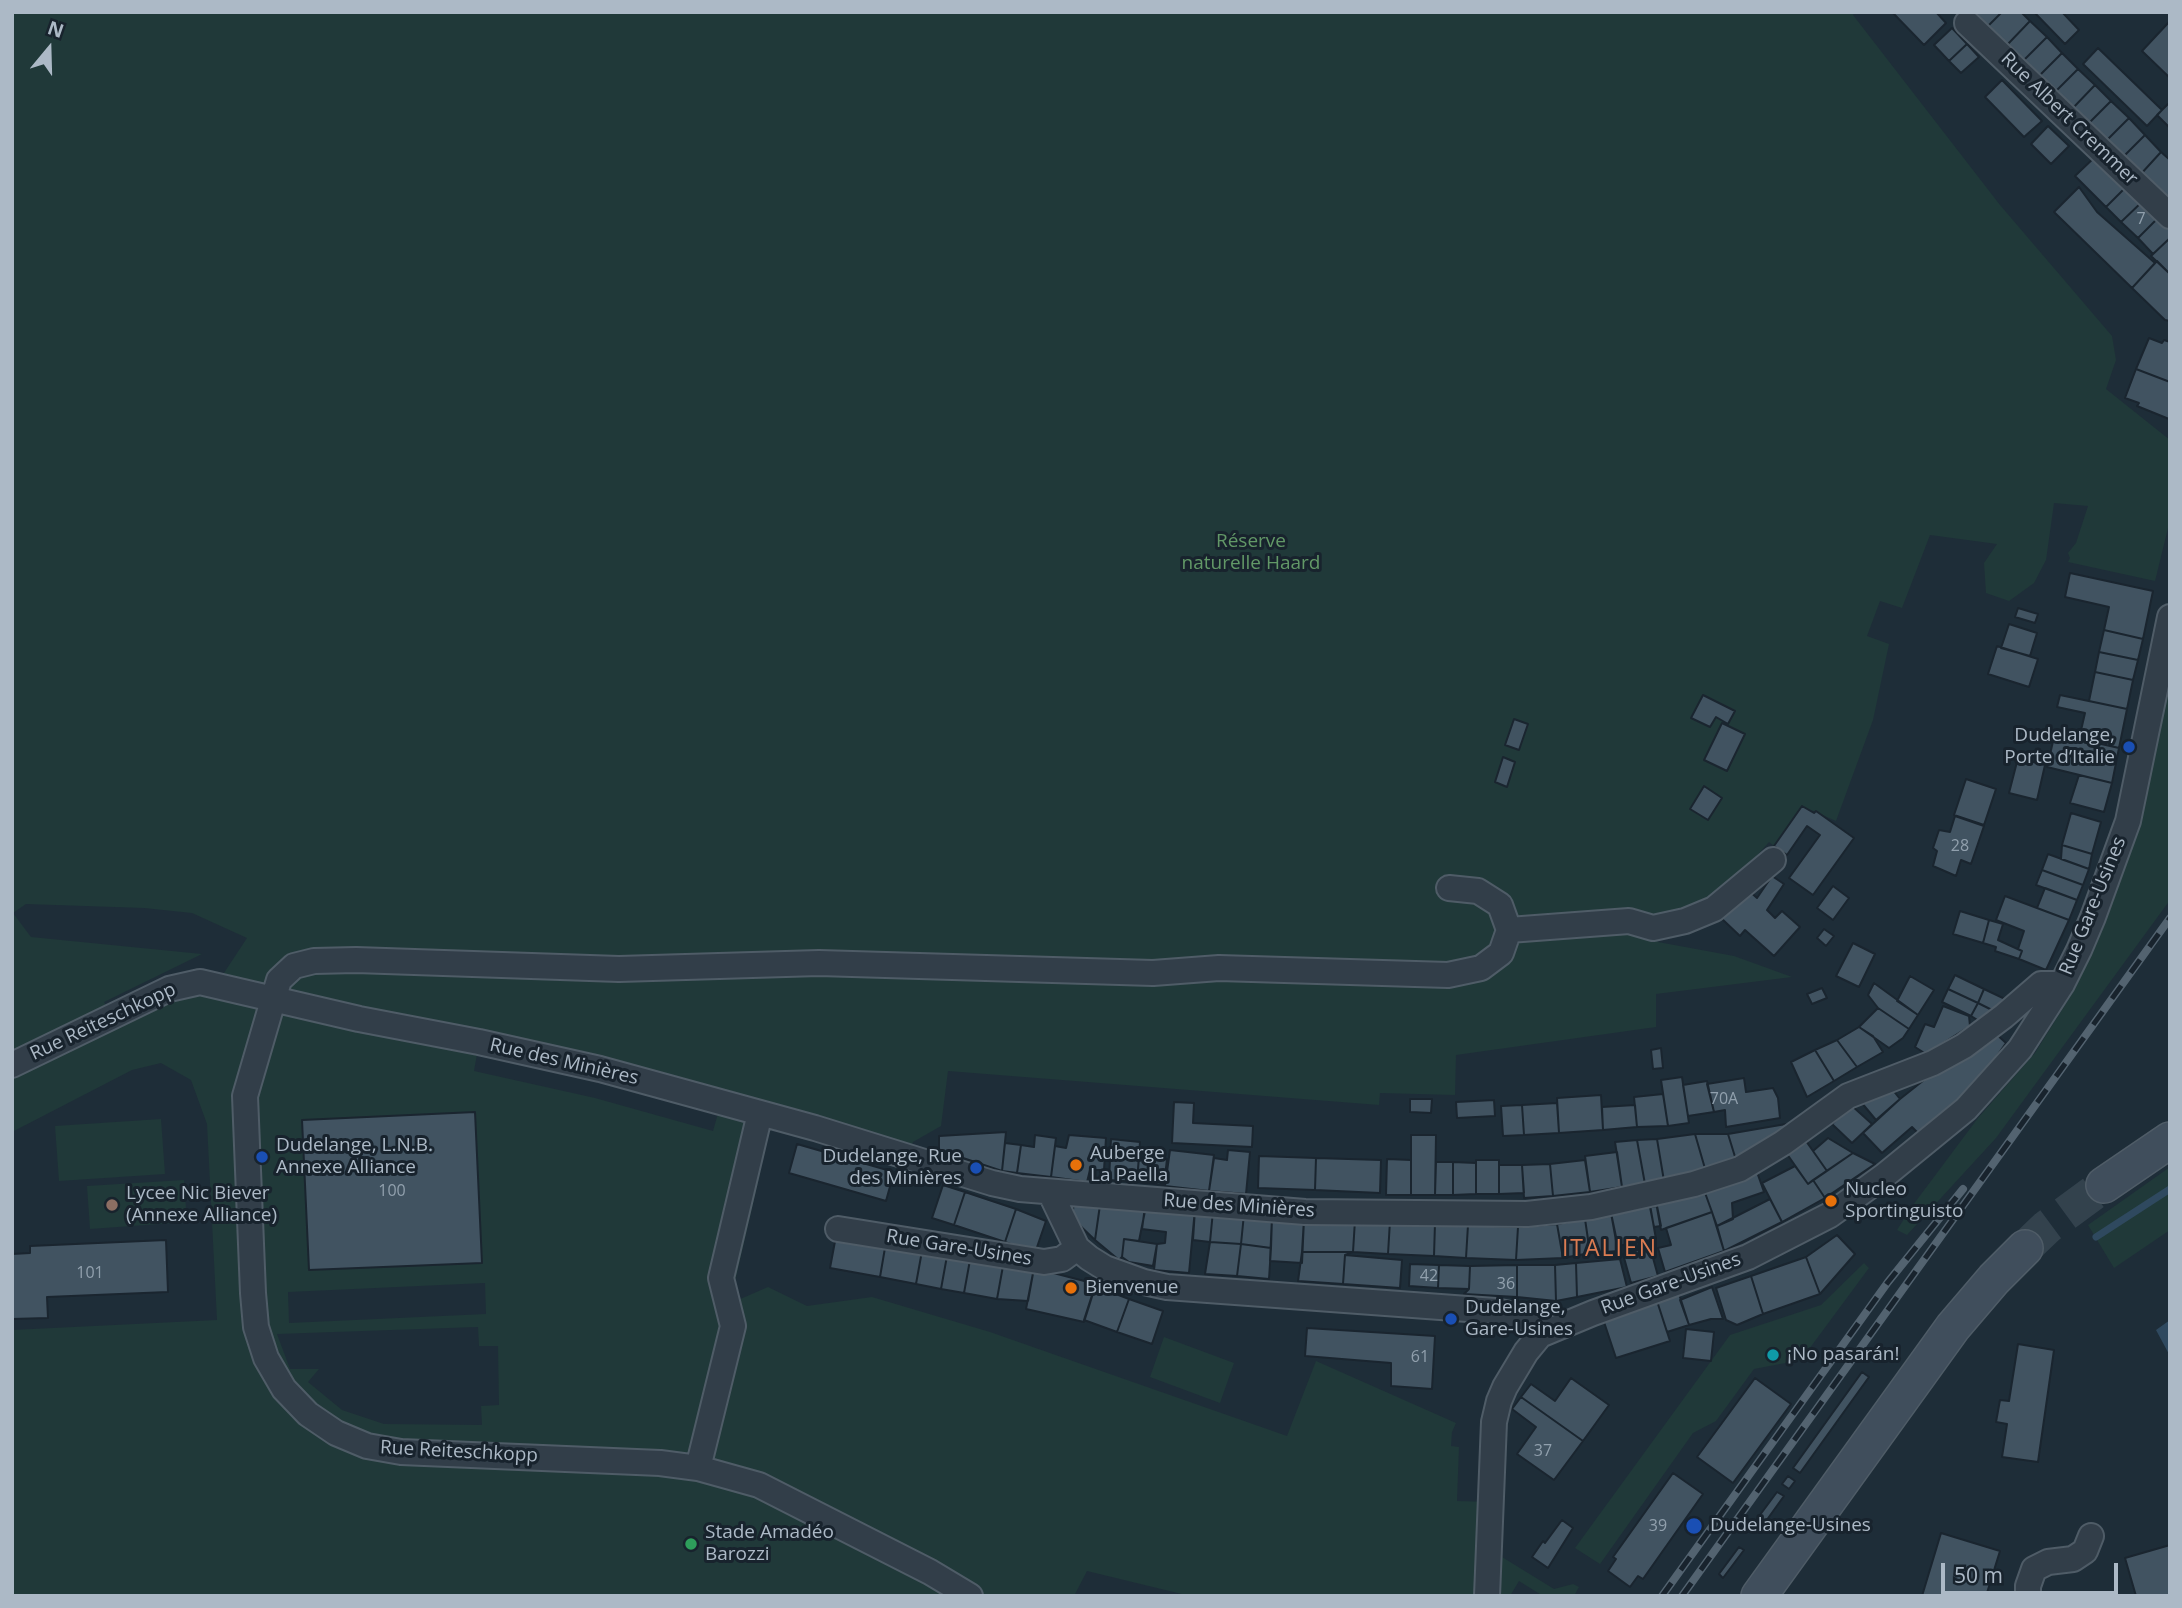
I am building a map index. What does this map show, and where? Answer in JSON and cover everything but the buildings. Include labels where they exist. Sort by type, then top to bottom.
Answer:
[{"type":"main road","points":[[2104,1185],[2170,1140]]},
{"type":"main road","points":[[1759,1596],[1953,1327],[2025,1248]]},
{"type":"street","name":"Rue Albert Cremmer","points":[[1968,23],[2170,216]]},
{"type":"street","name":"Rue Gare-Usines","points":[[1487,1596],[1496,1412],[1505,1387],[1526,1352],[1540,1335],[1748,1257],[1830,1215],[1884,1176],[1966,1109],[2020,1049],[2062,984],[2093,917],[2128,821],[2170,617]]},
{"type":"street","points":[[1509,930],[1629,922],[1653,928],[1685,921],[1714,909],[1773,860]]},
{"type":"street","points":[[273,999],[279,980],[294,966],[314,961],[356,960],[619,969],[819,962],[1153,973],[1219,968],[1448,975],[1481,968],[1501,953],[1509,930],[1500,905],[1478,891],[1449,888]]},
{"type":"street","name":"Rue Reiteschkopp","points":[[12,1066],[184,984],[200,982],[273,999],[245,1096],[256,1327],[266,1358],[284,1389],[308,1414],[335,1433],[367,1446],[401,1452],[660,1463],[698,1468],[759,1485],[930,1572],[970,1596]]},
{"type":"street","name":"Rue des Minières","points":[[273,999],[600,1069],[1020,1189],[1305,1212],[1527,1214],[1591,1207],[1694,1184],[1740,1169],[1783,1143],[1848,1096],[1933,1063],[1964,1046],[2041,984],[2062,984]]},
{"type":"street","points":[[698,1468],[733,1326],[721,1278],[760,1113]]},
{"type":"street","points":[[1050,1192],[1077,1248],[1105,1268],[1123,1275],[1167,1287],[1495,1311],[1523,1317],[1548,1331]]},
{"type":"street","name":"Rue Gare-Usines","points":[[838,1229],[1044,1262],[1062,1259],[1077,1248]]},
{"type":"street","points":[[2028,1596],[2028,1586],[2034,1569],[2048,1562],[2073,1559],[2085,1550],[2091,1536]]},
{"type":"green space","name":"Réserve naturelle Haard","points":[[12,12],[1855,12],[1853,15],[2000,205],[2112,336],[2116,360],[2106,389],[2170,440],[2170,520],[2155,581],[2068,562],[2068,553],[2076,543],[2088,506],[2054,503],[2046,560],[2034,583],[2009,601],[1986,593],[1984,563],[1997,544],[1930,535],[1902,608],[1880,601],[1867,636],[1889,644],[1873,720],[1836,821],[1802,806],[1774,846],[1769,842],[1737,878],[1707,899],[1686,908],[1650,917],[1658,942],[1734,956],[1792,977],[1656,994],[1656,1027],[1456,1055],[1455,1095],[1380,1093],[1379,1105],[948,1071],[941,1126],[913,1142],[906,1158],[789,1121],[767,1132],[734,1286],[738,1300],[768,1287],[807,1306],[872,1297],[990,1332],[1287,1436],[1316,1361],[1456,1423],[1451,1446],[1459,1447],[1457,1501],[1491,1502],[1489,1549],[1554,1589],[1573,1584],[1579,1587],[1574,1596],[1543,1596],[1519,1581],[1510,1596],[1190,1596],[1087,1571],[1074,1596],[12,1596],[12,1330],[217,1320],[207,1124],[191,1080],[161,1063],[132,1070],[12,1132]],"holes":[[[26,904],[144,908],[192,913],[247,938],[216,985],[112,1016],[104,1002],[202,954],[31,937],[13,913]],[[479,1043],[721,1103],[713,1131],[595,1098],[474,1071]],[[475,1112],[482,1263],[309,1270],[302,1120]],[[485,1283],[486,1314],[289,1323],[288,1292]],[[478,1327],[479,1346],[498,1346],[499,1405],[481,1406],[482,1425],[384,1424],[342,1410],[308,1382],[319,1369],[290,1369],[277,1334]]]},
{"type":"green space","points":[[2170,675],[2170,900],[1996,1138],[1907,1235],[1897,1230],[1913,1205],[1978,1118],[2035,1053],[2075,989],[2105,923],[2141,823]]},
{"type":"green space","points":[[161,1119],[165,1174],[59,1181],[55,1126]]},
{"type":"green space","points":[[2170,1167],[2170,1230],[2114,1268],[2088,1225]]},
{"type":"green space","points":[[184,1180],[187,1222],[90,1229],[87,1186]]},
{"type":"green space","points":[[1864,1263],[1869,1268],[1801,1360],[1754,1369],[1716,1421],[1693,1433],[1600,1564],[1575,1548],[1730,1335],[1821,1305]]},
{"type":"green space","points":[[1164,1337],[1234,1363],[1220,1403],[1150,1377]]},
{"type":"water","points":[[2170,1320],[2170,1356],[2156,1330]]},
{"type":"waterway","points":[[2096,1237],[2170,1189]]},
{"type":"tunnel","points":[[2025,1248],[2047,1227],[2104,1185]]},
{"type":"railway","points":[[1682,1596],[2170,918]]},
{"type":"railway","points":[[1662,1596],[1888,1282],[1963,1189]]},
{"type":"place","name":"Dudelange, Porte d’Italie","points":[[2129,747]]},
{"type":"place","name":"Dudelange, L.N.B. Annexe Alliance","points":[[262,1157]]},
{"type":"place","name":"Auberge La Paella","points":[[1076,1165]]},
{"type":"place","name":"Dudelange, Rue des Minières","points":[[976,1168]]},
{"type":"place","name":"Nucleo Sportinguisto","points":[[1831,1201]]},
{"type":"place","name":"Lycee Nic Biever (Annexe Alliance)","points":[[112,1205]]},
{"type":"place","name":"Bienvenue","points":[[1071,1288]]},
{"type":"place","name":"Dudelange, Gare-Usines","points":[[1451,1319]]},
{"type":"place","name":"¡No pasarán!","points":[[1773,1355]]},
{"type":"place","name":"Dudelange-Usines","points":[[1694,1526]]},
{"type":"place","name":"Stade Amadéo Barozzi","points":[[691,1544]]},
{"type":"district","name":"ITALIEN","points":[[1610,1249]]}]
